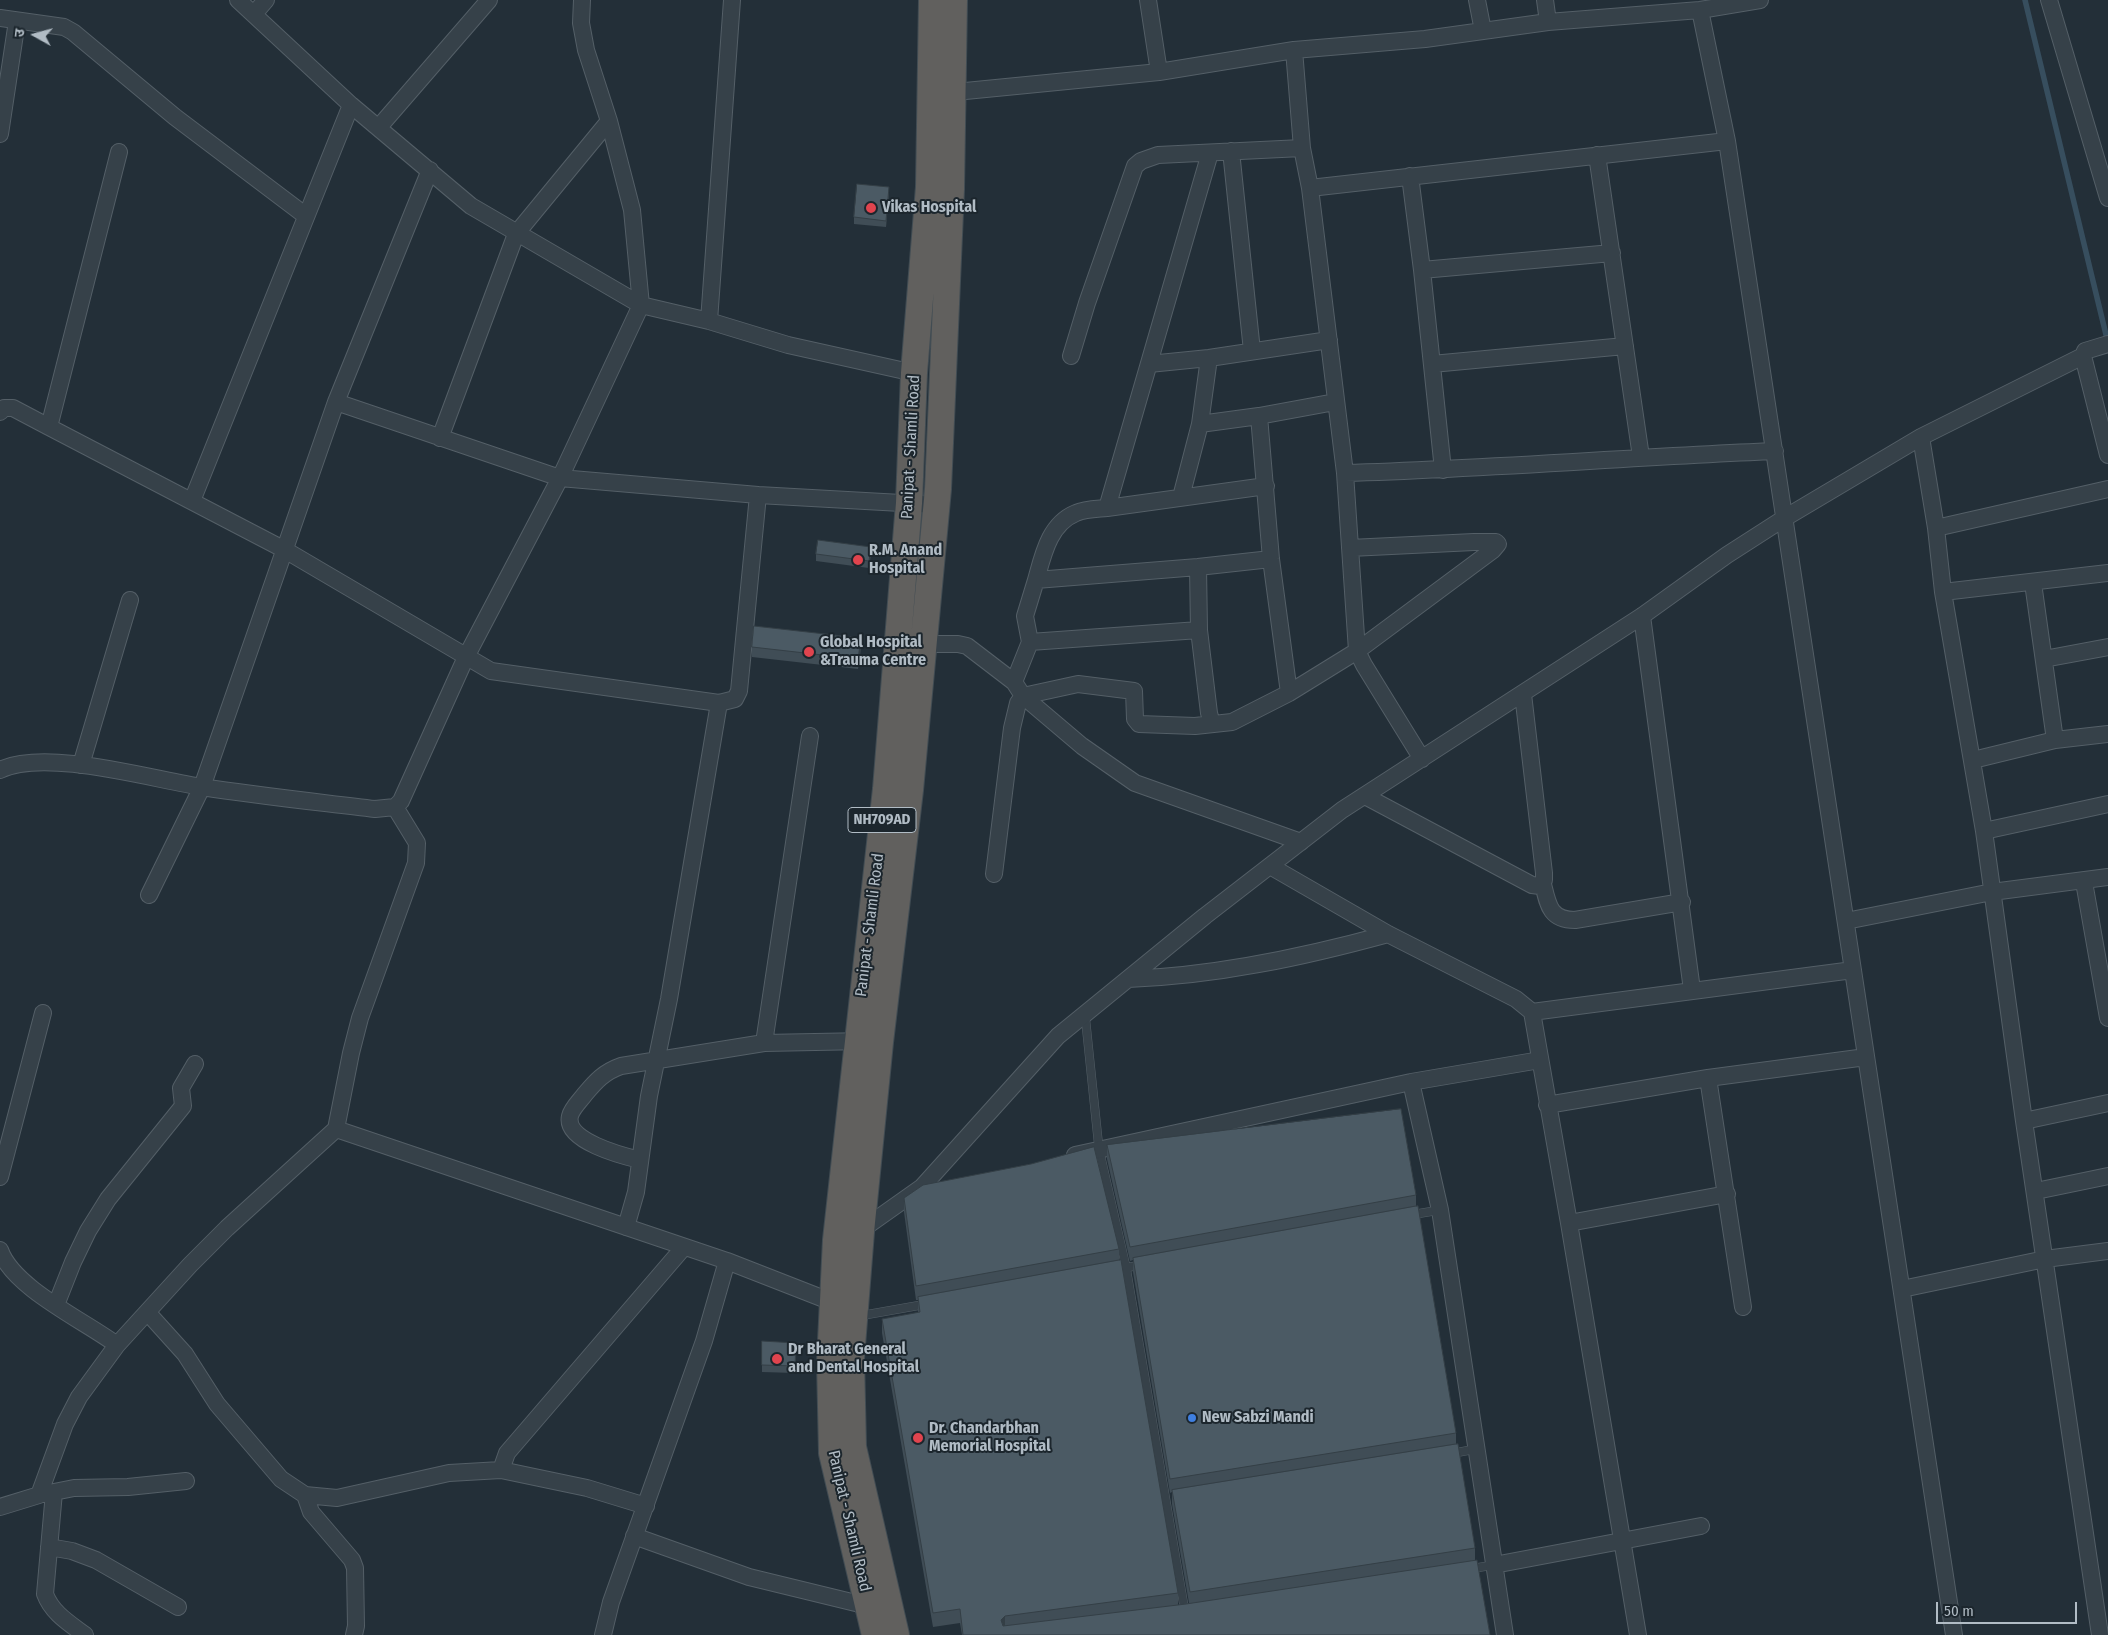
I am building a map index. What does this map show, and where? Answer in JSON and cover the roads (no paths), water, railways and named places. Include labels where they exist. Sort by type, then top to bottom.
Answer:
[{"type":"highway","name":"Panipat - Shamli Road","points":[[843,1309],[836,1240],[910,790],[937,505],[951,189],[932,0]]},
{"type":"highway","name":"Panipat - Shamli Road","points":[[896,1635],[878,1604],[832,1453],[830,1362],[861,1232],[869,1041],[886,789],[909,503],[914,373],[930,186],[954,0]]},
{"type":"highway","name":"Panipat - Shamli Road","points":[[875,1635],[878,1604]]},
{"type":"street","points":[[238,0],[351,105],[471,206],[516,234],[641,305],[709,321],[788,345],[914,373]]},
{"type":"street","points":[[254,14],[266,0]]},
{"type":"street","points":[[379,127],[489,0]]},
{"type":"street","points":[[0,770],[18,763],[27,762],[81,764],[202,787],[375,810],[395,807],[406,794],[466,657],[560,478],[641,305],[632,210],[609,121],[586,50],[581,23],[582,0]]},
{"type":"street","points":[[709,321],[732,0]]},
{"type":"street","points":[[1148,0],[1159,72]]},
{"type":"street","points":[[1477,0],[1483,31]]},
{"type":"street","points":[[1545,0],[1548,22]]},
{"type":"street","points":[[942,93],[1159,72],[1294,50],[1425,39],[1548,22],[1700,10],[1760,0]]},
{"type":"street","points":[[2049,0],[2108,198]]},
{"type":"street","points":[[1700,10],[1726,141],[1775,451],[1783,519],[1954,1635]]},
{"type":"street","points":[[0,18],[64,27],[73,32],[175,117],[306,216]]},
{"type":"street","points":[[0,134],[17,20]]},
{"type":"street","points":[[1294,50],[1302,148],[1310,188],[1345,473],[1357,650],[1364,665],[1422,758]]},
{"type":"street","points":[[192,500],[351,105]]},
{"type":"street","points":[[440,438],[516,234],[609,121]]},
{"type":"street","points":[[1310,188],[1726,141]]},
{"type":"street","points":[[1071,356],[1087,303],[1135,166],[1141,161],[1158,155],[1302,148]]},
{"type":"street","points":[[1231,151],[1252,351]]},
{"type":"street","points":[[49,427],[119,152]]},
{"type":"street","points":[[1107,508],[1210,153]]},
{"type":"street","points":[[1597,155],[1641,457]]},
{"type":"street","points":[[149,895],[202,787],[336,402],[430,170]]},
{"type":"street","points":[[1410,176],[1443,470]]},
{"type":"street","points":[[1422,270],[1612,253]]},
{"type":"street","points":[[1149,364],[1209,358],[1329,340]]},
{"type":"street","points":[[836,1240],[861,1232],[922,1188],[1058,1036],[1270,866],[1365,796],[1642,616],[1727,555],[1783,519],[1921,437],[2084,353],[2108,344]]},
{"type":"street","points":[[1432,364],[1625,346]]},
{"type":"street","points":[[2084,353],[2108,455]]},
{"type":"street","points":[[1181,497],[1200,424],[1209,358]]},
{"type":"street","points":[[336,402],[560,478],[758,495],[937,505]]},
{"type":"street","points":[[1200,424],[1260,416],[1335,402]]},
{"type":"street","points":[[0,412],[4,408],[13,408],[192,500],[285,550],[466,657],[497,673],[718,703],[735,699],[740,692],[758,495]]},
{"type":"street","points":[[1260,416],[1271,559],[1289,693]]},
{"type":"street","points":[[1921,437],[1936,528],[1943,592],[1984,830],[2024,1121],[2036,1191],[2100,1635]]},
{"type":"street","points":[[1345,473],[1443,470],[1641,457],[1775,451]]},
{"type":"street","points":[[1014,682],[1030,642],[1025,616],[1050,536],[1069,517],[1077,513],[1107,508],[1266,486]]},
{"type":"street","points":[[1936,528],[2108,490]]},
{"type":"street","points":[[994,874],[1012,728],[1018,703],[1022,696],[1070,684],[1132,691],[1135,694],[1135,719],[1139,724],[1195,726],[1232,722],[1289,693],[1357,650],[1493,550],[1498,544],[1496,542],[1474,542],[1350,548]]},
{"type":"street","points":[[1036,580],[1271,559]]},
{"type":"street","points":[[1198,567],[1199,630],[1212,724]]},
{"type":"street","points":[[1943,592],[2108,573]]},
{"type":"street","points":[[2033,583],[2055,740]]},
{"type":"street","points":[[81,764],[130,600]]},
{"type":"street","points":[[1642,616],[1682,902],[1692,990]]},
{"type":"street","points":[[1030,642],[1199,630]]},
{"type":"street","points":[[924,644],[958,644],[966,646],[1014,682],[1022,696],[1082,746],[1135,783],[1301,842]]},
{"type":"street","points":[[2044,659],[2108,648]]},
{"type":"street","points":[[1522,694],[1544,873],[1542,884],[1548,905],[1555,916],[1563,920],[1575,920],[1682,902]]},
{"type":"street","points":[[626,1227],[636,1192],[656,1062],[669,999],[718,703]]},
{"type":"street","points":[[1973,760],[2055,740],[2108,734]]},
{"type":"street","points":[[764,1043],[810,736]]},
{"type":"street","points":[[1365,796],[1536,887],[1542,884]]},
{"type":"street","points":[[1984,830],[2108,804]]},
{"type":"street","points":[[85,1635],[51,1607],[47,1599],[45,1585],[49,1547],[46,1494],[68,1417],[79,1397],[117,1345],[190,1265],[227,1228],[336,1128],[360,1018],[416,863],[417,843],[395,807]]},
{"type":"street","points":[[1270,866],[1388,934],[1516,999],[1532,1012],[1547,1105],[1570,1223],[1638,1635]]},
{"type":"street","points":[[1846,921],[1992,892],[2084,882],[2108,877]]},
{"type":"street","points":[[2084,882],[2103,959],[2108,1018]]},
{"type":"street","points":[[1128,978],[1168,977],[1243,966],[1322,952],[1388,934]]},
{"type":"street","points":[[1532,1012],[1853,970]]},
{"type":"street","points":[[0,1177],[43,1013]]},
{"type":"street","points":[[640,1160],[621,1156],[582,1140],[572,1128],[570,1117],[575,1107],[595,1082],[608,1070],[620,1066],[656,1062],[764,1043],[869,1041]]},
{"type":"street","points":[[1547,1105],[1708,1078],[1866,1057]]},
{"type":"street","points":[[1064,1158],[1411,1082],[1540,1060]]},
{"type":"street","points":[[56,1305],[84,1238],[108,1199],[183,1106],[181,1088],[195,1064]]},
{"type":"street","points":[[1708,1078],[1743,1307]]},
{"type":"street","points":[[1411,1082],[1440,1210],[1505,1635]]},
{"type":"street","points":[[2024,1121],[2108,1103]]},
{"type":"street","points":[[336,1128],[727,1261],[843,1309]]},
{"type":"street","points":[[2036,1191],[2108,1176]]},
{"type":"street","points":[[922,1188],[951,1182]]},
{"type":"street","points":[[1570,1223],[1726,1194]]},
{"type":"street","points":[[500,1470],[510,1449],[684,1247]]},
{"type":"street","points":[[0,1250],[7,1266],[14,1274],[56,1305],[117,1345]]},
{"type":"street","points":[[1902,1289],[2045,1259],[2108,1251]]},
{"type":"street","points":[[603,1635],[611,1602],[704,1341],[727,1261]]},
{"type":"street","points":[[148,1313],[185,1354],[218,1404],[281,1479],[305,1495],[337,1498],[449,1474],[500,1470],[587,1488],[646,1506]]},
{"type":"street","points":[[0,1507],[74,1488],[128,1487],[186,1481]]},
{"type":"street","points":[[305,1495],[311,1512],[352,1560],[355,1568],[356,1626],[354,1635]]},
{"type":"street","points":[[1494,1565],[1702,1526]]},
{"type":"street","points":[[634,1536],[749,1577],[878,1604]]},
{"type":"street","points":[[49,1547],[72,1551],[96,1560],[178,1606]]},
{"type":"lane","points":[[1085,1014],[1099,1149],[1126,1267],[1185,1612]]},
{"type":"lane","points":[[1400,1217],[1440,1210]]},
{"type":"lane","points":[[1106,1271],[1146,1264]]},
{"type":"lane","points":[[843,1309],[932,1303]]},
{"type":"lane","points":[[1438,1455],[1476,1449]]},
{"type":"lane","points":[[1166,1499],[1175,1497]]},
{"type":"lane","points":[[1465,1570],[1494,1565]]},
{"type":"lane","points":[[1176,1613],[1195,1610]]},
{"type":"waterway","points":[[2025,0],[2108,343]]},
{"type":"place","name":"Vikas Hospital","points":[[871,208]]},
{"type":"place","name":"R.M. Anand Hospital","points":[[858,560]]},
{"type":"place","name":"Global Hospital &Trauma Centre","points":[[809,652]]},
{"type":"place","name":"Dr Bharat General and Dental Hospital","points":[[777,1359]]},
{"type":"place","name":"New Sabzi Mandi","points":[[1192,1418]]},
{"type":"place","name":"Dr. Chandarbhan Memorial Hospital","points":[[918,1438]]}]
